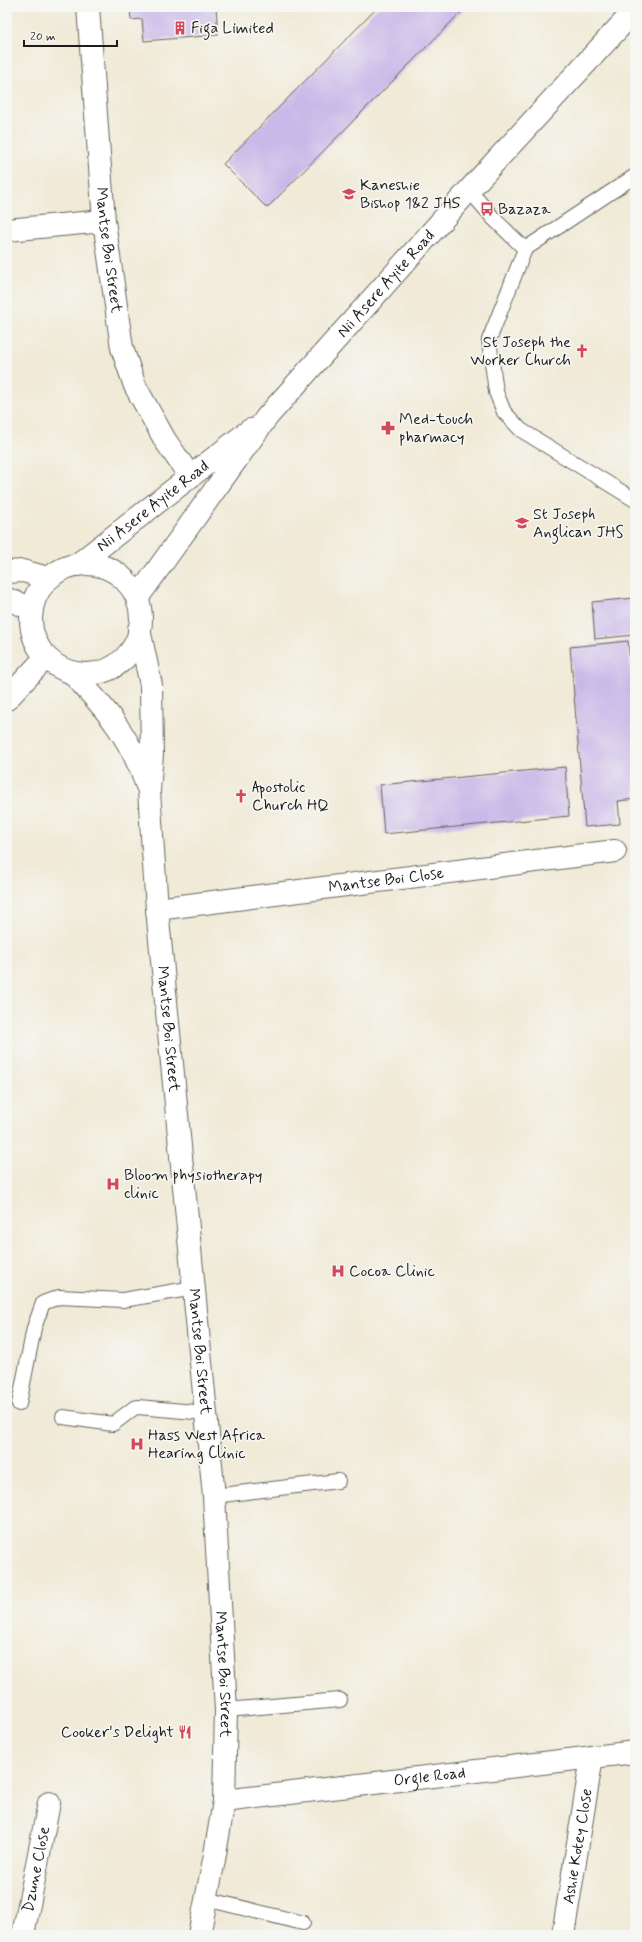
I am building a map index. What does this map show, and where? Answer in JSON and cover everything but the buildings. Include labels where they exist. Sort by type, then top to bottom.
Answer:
[{"type":"street","name":"Mantse Boi Street","points":[[88,7],[104,221],[122,348],[136,386],[165,440],[189,475]]},
{"type":"street","name":"Nii Asere Ayite Road","points":[[138,597],[267,417],[469,190],[635,10]]},
{"type":"street","points":[[7,230],[104,221]]},
{"type":"street","name":"Nii Asere Ayite Road","points":[[77,565],[189,475],[267,417]]},
{"type":"street","points":[[92,564],[107,568],[120,576],[138,597],[140,618],[139,629],[129,653],[120,662],[96,673],[71,672],[53,664],[38,647],[33,635],[31,622],[32,609],[38,593],[48,578],[66,567],[92,564]]},
{"type":"street","points":[[7,572],[23,571],[48,578]]},
{"type":"street","points":[[7,599],[32,609]]},
{"type":"street","name":"Mantse Boi Street","points":[[139,629],[151,685],[152,754],[149,791],[157,908],[214,1496],[226,1710],[224,1801],[199,1935]]},
{"type":"street","points":[[7,699],[46,657]]},
{"type":"street","name":"Mantse Boi Street","points":[[71,672],[117,723],[135,754],[149,791]]},
{"type":"street","name":"Mantse Boi Close","points":[[157,908],[615,851]]},
{"type":"street","name":"Orgle Road","points":[[224,1801],[635,1752]]},
{"type":"street","name":"Ashie Kotey Close","points":[[563,1935],[592,1757]]},
{"type":"street","name":"Dzune Close","points":[[23,1935],[49,1803]]},
{"type":"lane","points":[[635,176],[525,249],[489,340],[496,392],[504,412],[520,430],[635,500]]},
{"type":"lane","points":[[469,190],[525,249]]},
{"type":"lane","points":[[18,1404],[34,1328],[43,1303],[59,1297],[123,1300],[194,1288]]},
{"type":"lane","points":[[63,1417],[114,1424],[134,1408],[138,1407],[206,1413]]},
{"type":"lane","points":[[214,1496],[338,1481]]},
{"type":"lane","points":[[226,1710],[340,1700]]},
{"type":"lane","points":[[206,1899],[303,1923]]},
{"type":"place","name":"Figa Limited","points":[[180,28]]},
{"type":"place","name":"Kaneshie Bishop 1&2 JHS","points":[[349,194]]},
{"type":"place","name":"Bazaza","points":[[487,209]]},
{"type":"place","name":"St Joseph the Worker Church","points":[[582,351]]},
{"type":"place","name":"Med-touch pharmacy","points":[[388,428]]},
{"type":"place","name":"St Joseph Anglican JHS","points":[[522,523]]},
{"type":"place","name":"Apostolic Church HQ","points":[[241,796]]},
{"type":"place","name":"Bloom physiotherapy clinic","points":[[113,1184]]},
{"type":"place","name":"Cocoa Clinic","points":[[338,1271]]},
{"type":"place","name":"Hass West Africa Hearing Clinic","points":[[137,1444]]},
{"type":"place","name":"Cooker's Delight","points":[[185,1732]]}]
